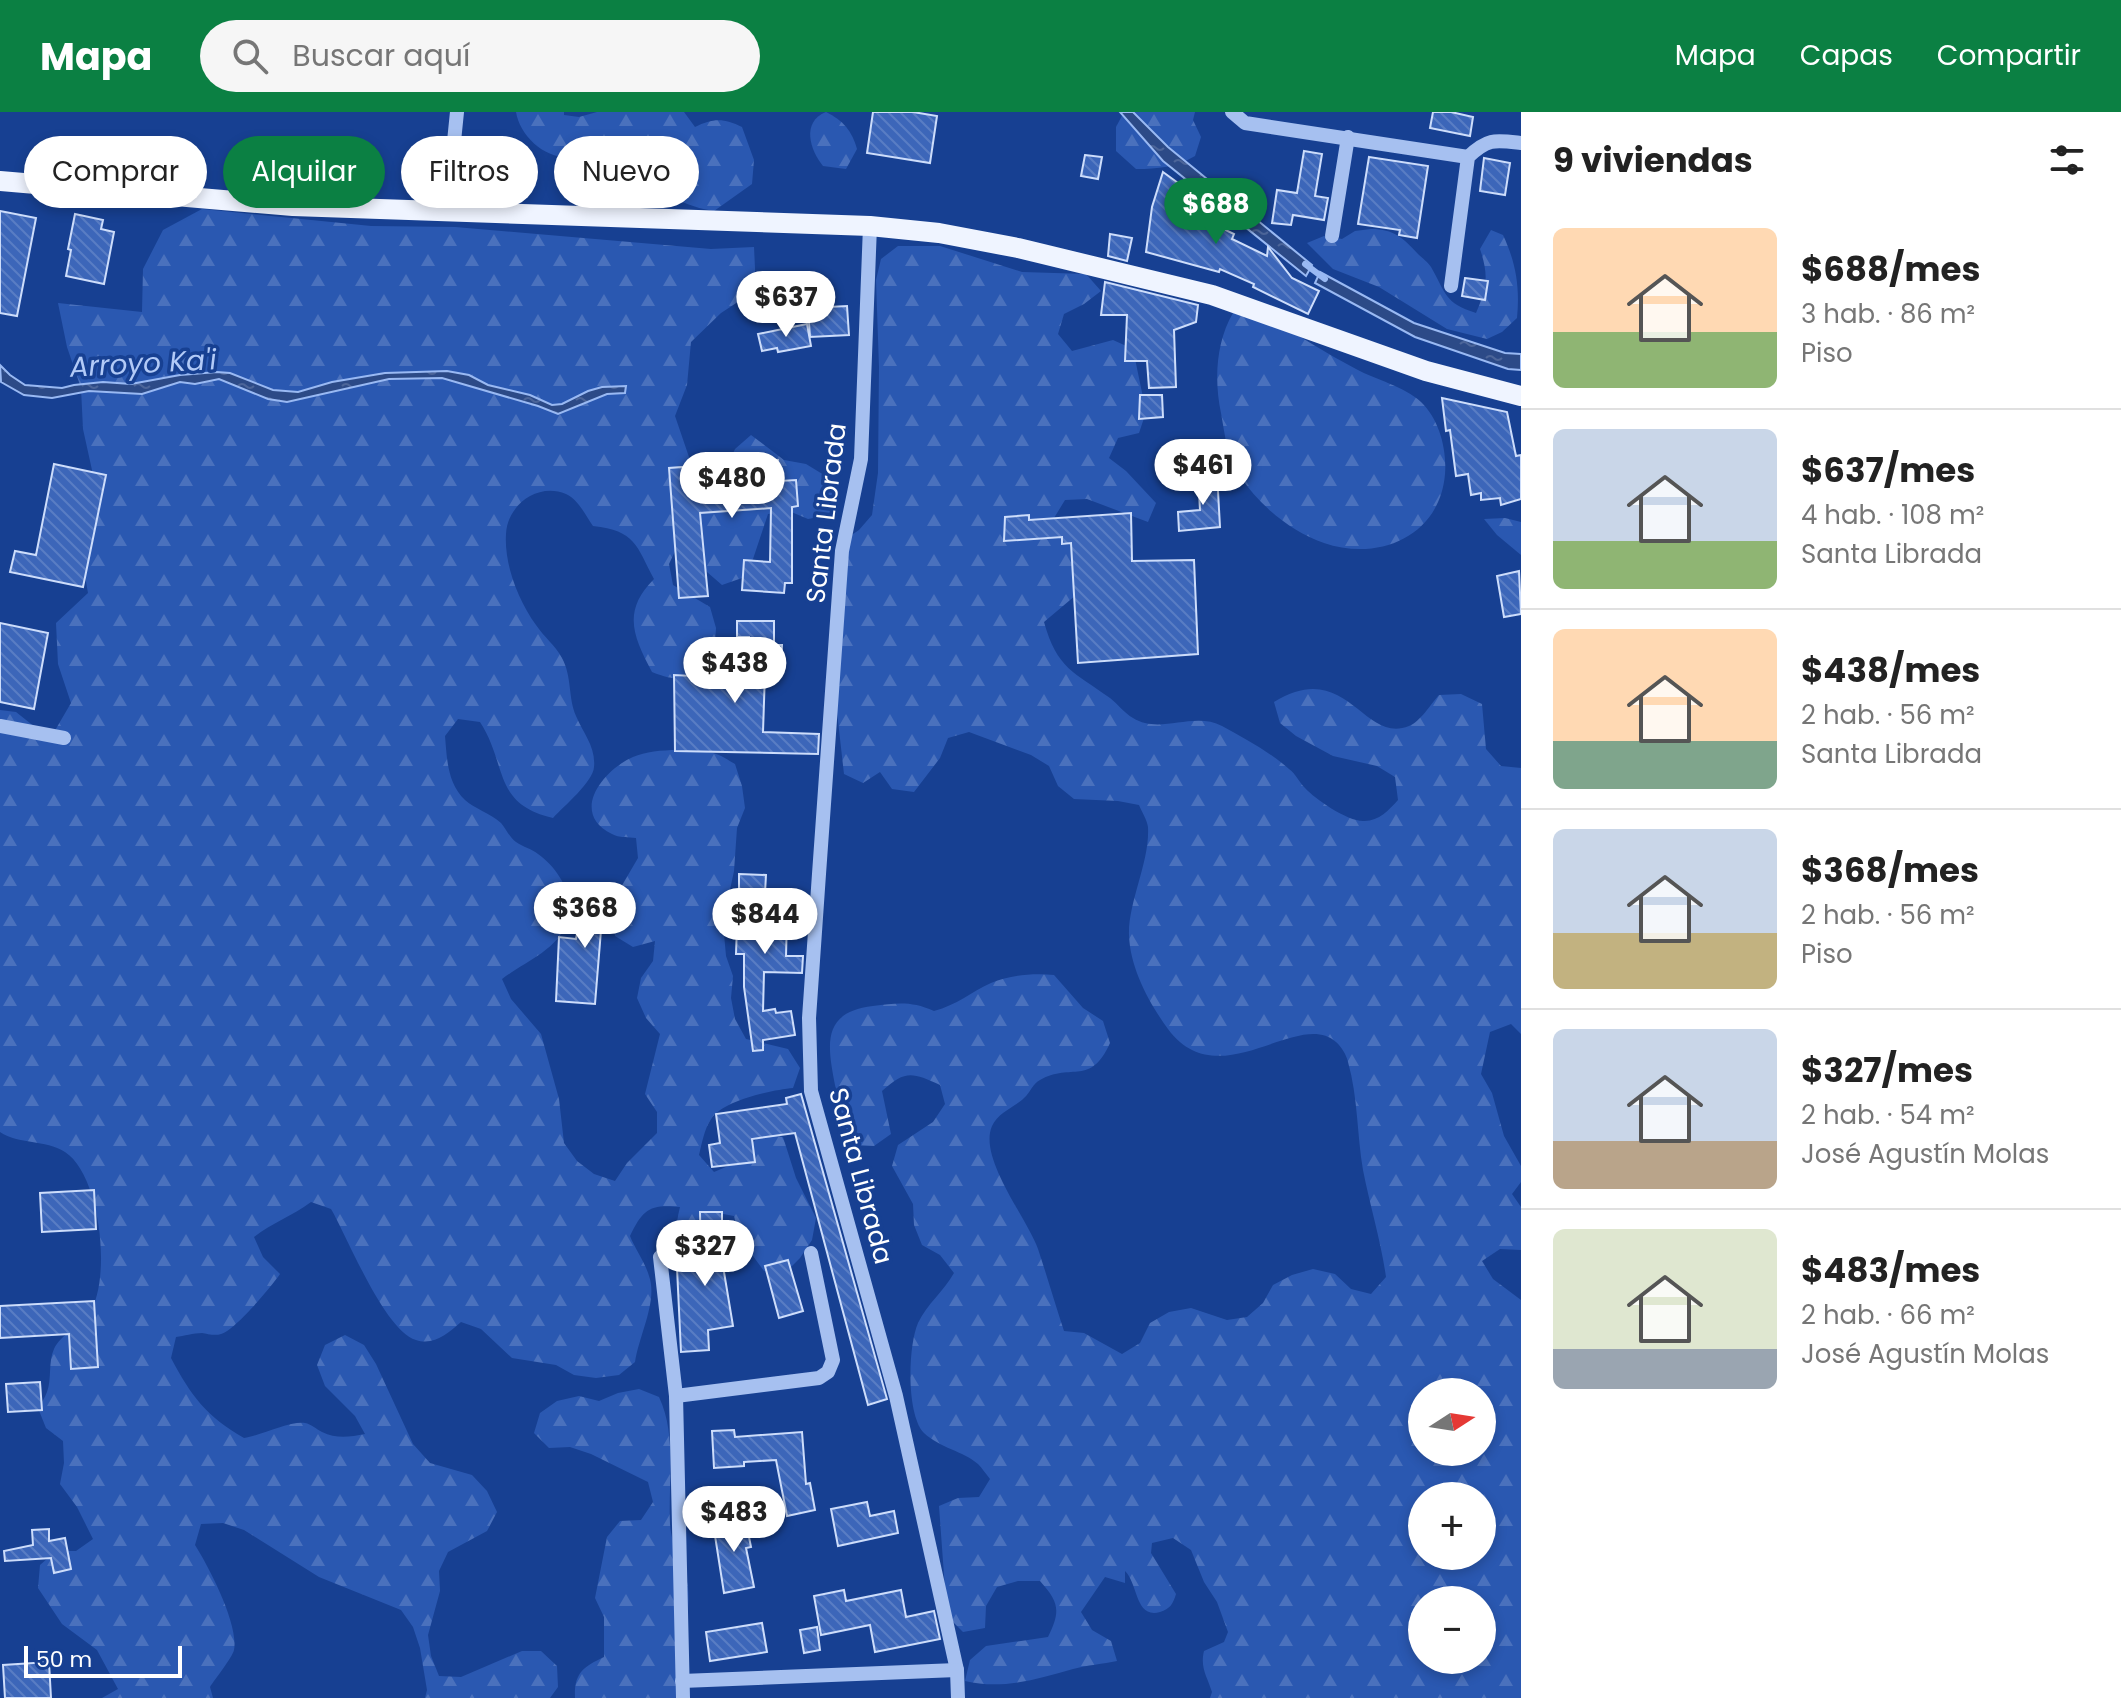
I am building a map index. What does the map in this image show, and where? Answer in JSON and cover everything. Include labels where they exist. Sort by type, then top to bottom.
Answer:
[{"type":"main road","points":[[0,181],[293,206],[870,226],[939,233],[1018,248],[1212,295],[1426,371],[1521,396]]},
{"type":"street","points":[[447,210],[457,112]]},
{"type":"street","points":[[1232,112],[1245,123],[1468,157]]},
{"type":"street","points":[[1332,236],[1348,137]]},
{"type":"street","points":[[1451,286],[1468,157],[1483,143],[1497,140],[1521,143]]},
{"type":"street","name":"Santa Librada","points":[[870,226],[861,459],[842,551],[809,1018],[811,1091],[896,1396],[957,1670],[958,1698]]},
{"type":"street","points":[[0,726],[64,738]]},
{"type":"street","points":[[676,1396],[819,1378],[828,1372],[833,1360],[811,1253]]},
{"type":"street","points":[[660,1257],[676,1396],[683,1698]]},
{"type":"street","points":[[682,1681],[957,1670]]},
{"type":"green space","points":[[516,112],[564,112],[564,115],[579,117],[597,112],[684,112],[695,127],[718,120],[730,122],[742,127],[754,160],[752,184],[714,211],[699,207],[699,136],[554,136],[554,155],[538,146],[538,136],[528,136]]},
{"type":"green space","points":[[826,112],[842,122],[855,143],[857,149],[846,169],[823,166],[814,152],[810,137],[813,122]]},
{"type":"green space","points":[[1124,112],[1195,112],[1193,120],[1201,137],[1195,156],[1167,167],[1136,169],[1116,151],[1116,127]]},
{"type":"green space","points":[[202,209],[371,226],[455,227],[711,249],[754,247],[756,290],[721,313],[691,342],[687,385],[675,416],[689,457],[704,471],[726,468],[735,449],[751,435],[784,460],[806,464],[824,475],[837,494],[829,515],[808,519],[789,511],[768,514],[753,559],[742,578],[722,585],[707,572],[697,554],[678,545],[669,564],[673,585],[710,607],[716,628],[713,672],[682,679],[652,672],[640,647],[634,613],[644,591],[654,579],[633,542],[618,532],[593,526],[578,504],[566,494],[545,491],[526,499],[512,514],[508,524],[506,545],[510,569],[529,615],[565,665],[574,709],[593,753],[592,773],[553,818],[533,812],[510,793],[480,722],[458,719],[445,736],[449,770],[459,793],[501,823],[516,842],[536,852],[564,884],[570,904],[562,933],[547,949],[502,979],[511,999],[541,1034],[559,1099],[564,1143],[577,1161],[594,1174],[615,1181],[627,1163],[657,1133],[657,1112],[645,1094],[660,1034],[646,1018],[637,998],[641,978],[653,961],[655,941],[633,947],[615,936],[613,915],[617,894],[638,858],[636,838],[615,835],[599,825],[593,815],[595,792],[622,763],[652,752],[713,753],[735,764],[745,808],[737,828],[724,934],[726,956],[733,976],[731,998],[735,1019],[746,1039],[788,1049],[800,1068],[793,1088],[749,1097],[717,1112],[707,1128],[699,1155],[714,1172],[733,1164],[761,1134],[783,1137],[796,1178],[816,1218],[812,1240],[800,1258],[785,1273],[764,1271],[739,1237],[734,1216],[713,1212],[694,1222],[695,1244],[702,1266],[696,1286],[684,1267],[678,1249],[676,1229],[680,1207],[661,1206],[649,1210],[630,1236],[651,1286],[650,1307],[635,1362],[619,1375],[596,1378],[574,1375],[556,1365],[512,1358],[481,1329],[461,1322],[429,1341],[416,1340],[404,1333],[368,1282],[331,1209],[311,1202],[254,1237],[263,1257],[280,1274],[243,1317],[221,1334],[199,1333],[176,1337],[171,1358],[186,1384],[210,1413],[244,1438],[299,1423],[333,1436],[365,1434],[355,1416],[325,1386],[317,1365],[325,1345],[345,1335],[364,1345],[413,1444],[430,1463],[472,1475],[487,1491],[497,1512],[487,1531],[448,1552],[439,1571],[440,1591],[428,1635],[431,1656],[439,1676],[461,1677],[522,1651],[541,1651],[557,1666],[558,1687],[550,1698],[425,1698],[427,1690],[420,1648],[413,1627],[401,1610],[319,1577],[244,1530],[223,1523],[201,1524],[195,1545],[222,1596],[234,1639],[233,1654],[210,1687],[213,1698],[102,1698],[118,1689],[97,1650],[62,1624],[38,1588],[40,1565],[56,1551],[76,1551],[93,1539],[77,1507],[60,1484],[64,1463],[63,1441],[46,1428],[38,1408],[48,1387],[54,1349],[85,1319],[96,1298],[101,1254],[94,1204],[77,1164],[57,1148],[15,1139],[0,1132],[0,710],[16,712],[50,739],[71,703],[58,664],[56,623],[88,593],[81,553],[79,511],[92,470],[83,429],[81,388],[67,347],[58,303],[142,312],[143,269],[163,230]]},
{"type":"green space","points":[[1491,230],[1503,235],[1516,275],[1517,318],[1502,332],[1487,339],[1447,329],[1379,287],[1333,269],[1307,243],[1324,236],[1342,239],[1355,231],[1386,231],[1403,239],[1430,265],[1452,301],[1476,313],[1486,281],[1480,249]]},
{"type":"green space","points":[[898,246],[940,246],[1022,272],[1086,274],[1101,291],[1064,314],[1058,334],[1072,351],[1113,340],[1133,349],[1146,412],[1139,433],[1118,438],[1109,458],[1156,503],[1148,522],[1087,499],[1065,500],[1054,518],[1066,535],[1086,546],[1076,595],[1044,622],[1055,650],[1068,668],[1130,716],[1143,723],[1200,721],[1222,726],[1282,763],[1310,793],[1324,803],[1356,820],[1368,821],[1378,817],[1398,800],[1395,777],[1377,766],[1333,756],[1296,736],[1280,723],[1274,702],[1299,691],[1319,689],[1337,695],[1379,724],[1393,729],[1413,724],[1439,695],[1461,694],[1482,704],[1486,749],[1501,766],[1521,768],[1521,1034],[1511,1024],[1490,1032],[1481,1074],[1492,1093],[1504,1136],[1521,1166],[1521,1182],[1512,1194],[1521,1207],[1521,1250],[1500,1249],[1482,1261],[1493,1279],[1521,1300],[1521,1698],[1210,1698],[1212,1692],[1203,1667],[1204,1651],[1224,1642],[1228,1632],[1191,1550],[1173,1538],[1152,1543],[1151,1553],[1176,1594],[1169,1608],[1152,1613],[1146,1610],[1125,1571],[1125,1583],[1105,1577],[1081,1612],[1092,1630],[1111,1641],[1117,1661],[1020,1682],[993,1684],[965,1681],[970,1660],[986,1646],[1048,1637],[1056,1607],[1040,1581],[1018,1581],[997,1587],[986,1606],[985,1628],[963,1632],[947,1616],[939,1506],[958,1498],[979,1497],[990,1479],[980,1466],[937,1442],[924,1433],[918,1424],[910,1380],[915,1334],[922,1316],[954,1273],[940,1255],[922,1245],[914,1225],[913,1204],[892,1166],[898,1145],[933,1122],[945,1104],[940,1085],[915,1076],[903,1076],[882,1091],[891,1134],[874,1146],[852,1145],[830,1056],[832,1032],[844,1015],[856,1009],[897,1004],[911,1004],[934,1011],[999,980],[1046,974],[1054,975],[1083,1008],[1103,1021],[1110,1043],[1095,1065],[1038,1081],[1024,1098],[995,1121],[990,1139],[998,1171],[1038,1249],[1064,1331],[1084,1333],[1122,1354],[1140,1343],[1150,1323],[1169,1312],[1191,1308],[1227,1320],[1247,1317],[1263,1303],[1273,1285],[1292,1275],[1313,1269],[1335,1274],[1351,1289],[1371,1294],[1386,1277],[1363,1170],[1351,1075],[1340,1046],[1320,1035],[1301,1035],[1257,1049],[1210,1055],[1188,1048],[1168,1029],[1148,997],[1133,960],[1129,935],[1148,840],[1147,824],[1139,805],[1074,799],[1058,786],[1049,766],[1031,755],[969,732],[948,738],[940,758],[914,792],[892,789],[880,772],[863,783],[844,774],[837,712],[841,542],[859,530],[872,515],[878,473],[876,280],[881,259]]},
{"type":"green space","points":[[1252,307],[1343,362],[1406,392],[1427,409],[1440,435],[1445,455],[1445,474],[1441,496],[1432,514],[1419,528],[1385,546],[1365,549],[1324,543],[1287,524],[1248,487],[1232,462],[1227,446],[1217,375],[1227,324],[1233,313]]},
{"type":"green space","points":[[1505,518],[1521,522],[1521,555],[1497,535],[1484,519]]},
{"type":"green space","points":[[639,1389],[659,1397],[665,1412],[670,1443],[671,1532],[688,1588],[688,1616],[677,1698],[575,1698],[576,1682],[581,1672],[604,1657],[604,1617],[595,1598],[607,1537],[620,1521],[641,1520],[653,1502],[648,1482],[591,1454],[570,1447],[549,1448],[534,1433],[540,1413],[557,1401],[579,1396],[599,1401]]},
{"type":"water","points":[[1120,112],[1133,112],[1168,147],[1312,265],[1306,276],[1163,161]]},
{"type":"water","points":[[1320,272],[1414,323],[1505,353],[1521,354],[1521,370],[1508,369],[1415,337],[1315,283]]},
{"type":"water","points":[[0,365],[25,385],[62,388],[103,382],[131,384],[217,372],[230,373],[273,390],[298,392],[332,382],[385,373],[447,371],[469,375],[488,385],[530,395],[552,405],[562,404],[602,387],[626,386],[625,393],[607,394],[558,414],[442,378],[389,379],[287,402],[268,399],[219,379],[195,384],[180,382],[142,394],[89,391],[52,398],[24,395],[1,382]]},
{"type":"building","points":[[873,112],[913,112],[937,116],[930,163],[867,153]]},
{"type":"building","points":[[1433,112],[1473,117],[1470,136],[1430,128]]},
{"type":"building","points":[[1304,151],[1322,154],[1315,196],[1328,198],[1324,220],[1293,215],[1291,225],[1272,223],[1277,190],[1297,193]]},
{"type":"building","points":[[1085,155],[1102,157],[1098,179],[1081,176]]},
{"type":"building","points":[[1369,157],[1428,166],[1417,238],[1399,235],[1400,230],[1358,224]]},
{"type":"building","points":[[1484,158],[1510,163],[1505,195],[1480,191]]},
{"type":"building","points":[[1163,172],[1222,215],[1184,210],[1234,234],[1232,239],[1267,256],[1268,247],[1292,278],[1319,291],[1308,314],[1220,269],[1219,272],[1146,252],[1152,207]]},
{"type":"building","points":[[0,211],[36,218],[17,316],[0,313]]},
{"type":"building","points":[[75,214],[103,220],[101,229],[114,232],[104,284],[66,276]]},
{"type":"building","points":[[1110,234],[1132,238],[1127,261],[1108,256]]},
{"type":"building","points":[[1465,278],[1488,281],[1485,300],[1462,296]]},
{"type":"building","points":[[1105,282],[1198,305],[1196,322],[1174,330],[1176,387],[1149,388],[1147,361],[1125,361],[1127,315],[1101,315]]},
{"type":"building","points":[[847,306],[849,335],[810,337],[808,308]]},
{"type":"building","points":[[807,324],[811,346],[778,352],[777,348],[762,351],[758,334]]},
{"type":"building","points":[[1140,395],[1162,395],[1163,417],[1139,419]]},
{"type":"building","points":[[1442,398],[1507,412],[1516,456],[1521,455],[1521,499],[1501,505],[1500,498],[1481,500],[1481,493],[1471,495],[1468,474],[1456,476]]},
{"type":"building","points":[[778,460],[780,481],[796,480],[798,506],[792,507],[792,583],[785,583],[784,593],[742,590],[744,560],[770,562],[771,508],[700,513],[708,596],[679,598],[669,468]]},
{"type":"building","points":[[54,464],[106,475],[83,587],[10,572],[15,551],[36,555]]},
{"type":"building","points":[[1217,473],[1220,527],[1179,531],[1178,512],[1200,510],[1198,475]]},
{"type":"building","points":[[1131,513],[1132,561],[1194,560],[1198,654],[1078,663],[1071,543],[1062,544],[1062,537],[1004,541],[1005,517],[1029,515],[1029,520]]},
{"type":"building","points":[[1519,571],[1521,614],[1504,617],[1497,576]]},
{"type":"building","points":[[737,621],[774,621],[774,645],[782,645],[781,673],[765,672],[763,732],[819,734],[818,754],[675,751],[674,675],[713,677],[713,671],[748,672],[749,637],[737,637]]},
{"type":"building","points":[[0,623],[48,633],[34,709],[0,702]]},
{"type":"building","points":[[739,874],[766,875],[765,893],[791,893],[786,956],[803,956],[802,973],[764,972],[763,1011],[791,1011],[795,1035],[763,1040],[763,1050],[753,1051],[744,987],[744,954],[736,954],[737,926],[745,926],[746,892],[739,892]]},
{"type":"building","points":[[585,891],[623,899],[619,921],[602,918],[595,1004],[556,1001],[559,937],[576,939]]},
{"type":"building","points":[[801,1094],[887,1399],[868,1405],[795,1133],[752,1139],[755,1162],[712,1167],[709,1145],[720,1143],[716,1114],[787,1104],[786,1098]]},
{"type":"building","points":[[94,1190],[96,1229],[42,1232],[40,1193]]},
{"type":"building","points":[[700,1212],[722,1212],[722,1249],[735,1249],[735,1266],[723,1266],[733,1326],[708,1330],[709,1350],[681,1352],[677,1268],[701,1267]]},
{"type":"building","points":[[788,1260],[803,1311],[779,1318],[765,1266]]},
{"type":"building","points":[[94,1301],[98,1367],[71,1369],[69,1334],[0,1338],[0,1306]]},
{"type":"building","points":[[40,1382],[42,1410],[8,1412],[6,1384]]},
{"type":"building","points":[[734,1430],[735,1437],[802,1432],[806,1484],[810,1483],[815,1510],[787,1516],[776,1460],[714,1468],[712,1431]]},
{"type":"building","points":[[867,1502],[870,1516],[894,1511],[898,1533],[838,1546],[831,1509]]},
{"type":"building","points":[[745,1517],[751,1547],[746,1548],[754,1587],[724,1593],[713,1523]]},
{"type":"building","points":[[49,1529],[49,1541],[65,1538],[71,1569],[54,1573],[51,1558],[5,1561],[4,1551],[33,1545],[32,1530]]},
{"type":"building","points":[[844,1590],[846,1601],[901,1590],[906,1617],[934,1611],[940,1639],[875,1652],[870,1625],[821,1635],[814,1596]]},
{"type":"building","points":[[762,1623],[767,1652],[710,1661],[706,1632]]},
{"type":"building","points":[[817,1627],[820,1650],[804,1653],[800,1630]]},
{"type":"building","points":[[49,1662],[51,1698],[5,1698],[3,1665]]},
{"type":"waterway","points":[[1305,264],[1325,279]]},
{"type":"water label","name":"Arroyo Ka'i","points":[[143,363]]}]
